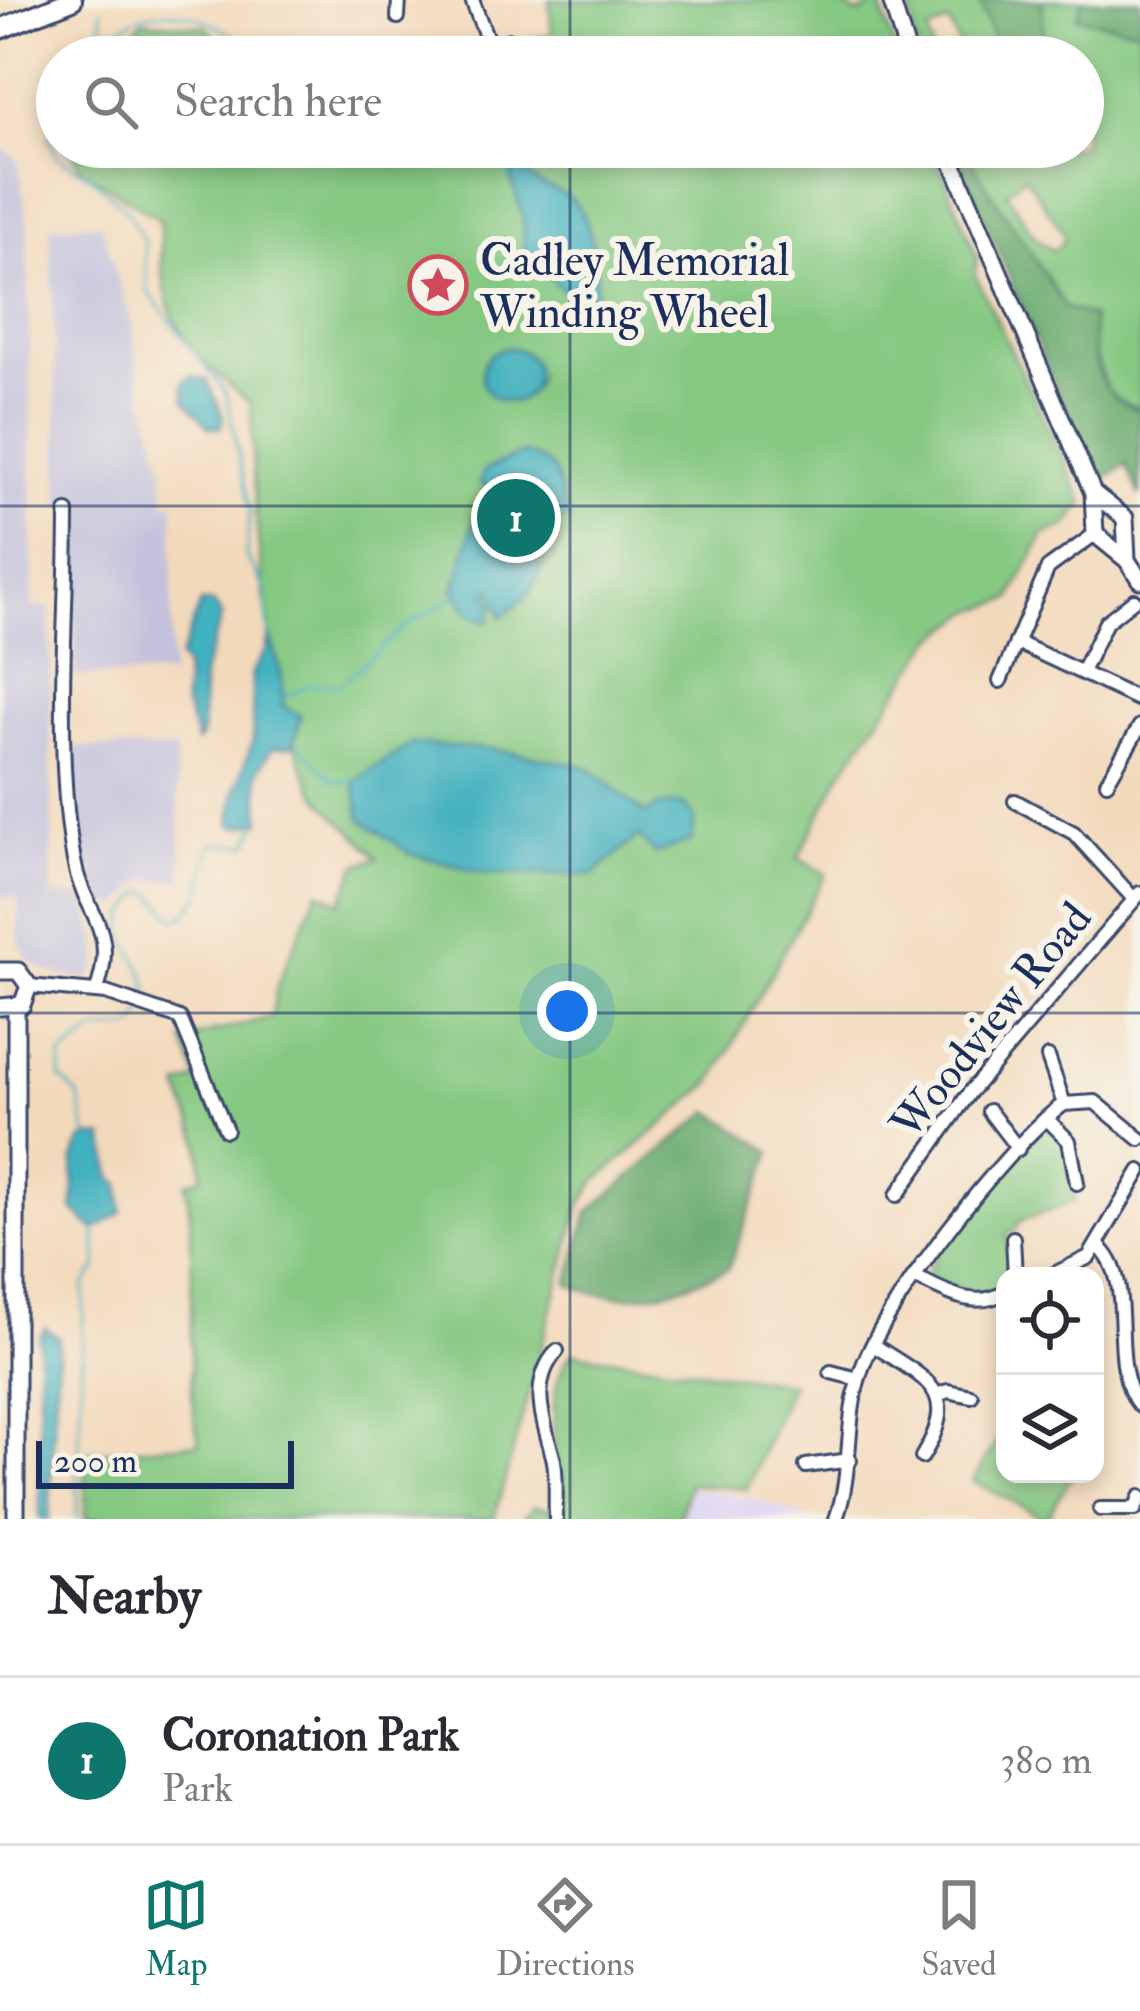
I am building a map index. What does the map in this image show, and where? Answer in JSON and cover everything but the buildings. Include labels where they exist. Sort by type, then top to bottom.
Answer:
[{"type":"highway","points":[[0,29],[73,0]]},
{"type":"main road","points":[[891,0],[902,36]]},
{"type":"main road","points":[[955,168],[1093,493],[1098,531],[1140,580]]},
{"type":"main road","points":[[1093,493],[1125,518],[1126,560]]},
{"type":"main road","points":[[1098,531],[1112,508]]},
{"type":"main road","points":[[1098,531],[1125,530]]},
{"type":"main road","points":[[0,971],[18,970],[29,986],[27,1000],[8,1008],[16,1519]]},
{"type":"street","points":[[398,17],[399,0]]},
{"type":"street","points":[[472,0],[486,36]]},
{"type":"street","points":[[67,512],[67,796],[74,867],[103,928],[104,970],[96,992]]},
{"type":"street","points":[[1000,681],[1048,568],[1098,531]]},
{"type":"street","points":[[1083,670],[1106,622],[1134,600]]},
{"type":"street","points":[[1016,643],[1140,700]]},
{"type":"street","points":[[1107,782],[1140,726]]},
{"type":"street","points":[[1015,801],[1074,833],[1137,896]]},
{"type":"street","name":"Woodview Road","points":[[897,1195],[970,1092],[1137,896]]},
{"type":"street","points":[[29,986],[96,992],[180,1018],[226,1130]]},
{"type":"street","points":[[1048,1057],[1064,1104]]},
{"type":"street","points":[[836,1519],[850,1460],[858,1379],[874,1346],[960,1213],[1064,1104],[1095,1102],[1140,1139]]},
{"type":"street","points":[[989,1111],[1018,1149]]},
{"type":"street","points":[[1046,1118],[1069,1141],[1077,1183]]},
{"type":"street","points":[[1072,1267],[1097,1245],[1140,1171]]},
{"type":"street","points":[[1013,1238],[1015,1267]]},
{"type":"street","points":[[1097,1245],[1117,1257],[1136,1304],[1136,1339],[1126,1365],[1126,1386],[1140,1406]]},
{"type":"street","points":[[917,1278],[973,1300],[996,1294]]},
{"type":"street","points":[[874,1346],[919,1372],[937,1395],[940,1428],[922,1457]]},
{"type":"street","points":[[556,1519],[555,1466],[540,1398],[542,1375],[557,1351]]},
{"type":"street","points":[[830,1372],[858,1379]]},
{"type":"street","points":[[937,1395],[947,1391],[971,1396]]},
{"type":"street","points":[[806,1466],[850,1460]]},
{"type":"street","points":[[1100,1509],[1138,1508]]},
{"type":"shaded area","points":[[0,146],[18,160],[28,224],[33,607],[50,608],[52,896],[82,896],[98,939],[97,966],[87,980],[46,971],[27,959],[18,938],[18,898],[0,897]]},
{"type":"shaded area","points":[[101,223],[132,324],[142,392],[163,465],[165,503],[174,502],[171,675],[75,676],[73,506],[60,506],[50,226]]},
{"type":"shaded area","points":[[75,747],[175,749],[183,880],[144,880],[120,906],[103,905],[76,838]]},
{"type":"shaded area","points":[[690,1488],[751,1498],[810,1519],[682,1519]]},
{"type":"green space","points":[[549,0],[833,0],[858,14],[880,3],[891,36],[545,36],[552,34]]},
{"type":"green space","points":[[908,0],[979,0],[992,36],[955,36],[949,22],[928,32],[929,36],[915,36]]},
{"type":"green space","points":[[979,0],[1042,0],[1044,36],[992,36]]},
{"type":"green space","points":[[1042,0],[1083,0],[1078,17],[1140,30],[1140,409],[1108,395],[1094,351],[1092,317],[1065,308],[976,168],[1104,168],[1104,36],[1044,36]],"holes":[[[1025,176],[1063,232],[1064,242],[1053,250],[1044,245],[1006,193]]]},
{"type":"green space","points":[[1083,0],[1140,0],[1140,30],[1077,17]]},
{"type":"green space","points":[[143,21],[207,27],[214,36],[129,36]]},
{"type":"green space","points":[[941,168],[977,257],[975,274],[1084,503],[1066,527],[1044,534],[1011,599],[971,612],[934,639],[842,772],[798,858],[826,874],[712,1082],[596,1181],[580,1206],[494,1519],[85,1519],[86,1453],[199,1443],[191,1378],[186,1183],[202,1177],[200,1143],[179,1087],[197,1079],[183,1040],[272,1017],[277,986],[318,891],[341,902],[357,865],[378,858],[317,794],[282,699],[264,598],[251,404],[205,362],[177,326],[164,282],[160,220],[81,169]]},
{"type":"green space","points":[[963,168],[976,168],[1065,308],[1092,317],[1096,361],[1105,385],[1125,404],[1140,410],[1140,496],[1126,464],[1104,480],[1090,468]]},
{"type":"green space","points":[[710,1111],[772,1152],[728,1269],[668,1290],[629,1296],[609,1296],[568,1284],[588,1212]]},
{"type":"green space","points":[[1048,1123],[1062,1136],[1075,1201],[1020,1221],[1007,1234],[1010,1267],[996,1267],[996,1291],[976,1298],[931,1279],[927,1271],[958,1221]]},
{"type":"green space","points":[[572,1353],[791,1383],[747,1489],[689,1484],[679,1519],[522,1519],[535,1506],[561,1511],[554,1407],[562,1368]]},
{"type":"green space","points":[[996,1443],[996,1483],[1068,1483],[1046,1519],[973,1481]]},
{"type":"water","points":[[521,169],[570,198],[585,218],[595,260],[594,299],[576,303],[524,251],[523,218],[510,176]]},
{"type":"water","points":[[509,348],[528,356],[536,375],[528,394],[509,402],[490,394],[482,375],[490,356]]},
{"type":"water","points":[[190,376],[207,380],[223,417],[221,428],[209,427],[185,400],[183,383]]},
{"type":"water","points":[[522,453],[553,470],[570,518],[534,516],[480,482],[485,470]]},
{"type":"water","points":[[475,517],[527,534],[544,561],[531,592],[502,617],[491,589],[486,593],[493,604],[490,622],[470,615],[454,591]]},
{"type":"water","points":[[201,603],[214,603],[222,616],[203,673],[202,735],[197,742],[184,703],[185,666],[179,659]]},
{"type":"water","points":[[269,636],[281,678],[282,705],[301,716],[293,746],[272,748],[258,773],[261,822],[236,827],[231,823],[235,791],[253,741],[252,672],[266,651]]},
{"type":"water","points":[[411,744],[494,749],[588,767],[645,814],[660,805],[684,804],[695,817],[692,841],[656,854],[638,836],[593,875],[487,874],[411,854],[361,819],[354,781]]},
{"type":"water","points":[[87,1136],[104,1137],[113,1179],[120,1183],[122,1212],[95,1230],[73,1210],[74,1161]]},
{"type":"water","points":[[45,1328],[59,1338],[49,1519],[40,1519],[39,1338]]},
{"type":"waterway","points":[[102,9],[102,36]]},
{"type":"waterway","points":[[138,18],[187,15],[232,36]]},
{"type":"waterway","points":[[104,29],[119,29],[134,20]]},
{"type":"waterway","points":[[77,168],[127,211],[144,242],[148,292],[226,393],[250,511],[246,556],[265,589],[269,636]]},
{"type":"waterway","points":[[506,168],[510,176]]},
{"type":"waterway","points":[[283,699],[308,685],[340,685],[407,625],[456,596]]},
{"type":"waterway","points":[[297,744],[335,781],[354,781]]},
{"type":"waterway","points":[[148,993],[125,932],[131,907],[144,892],[152,893],[174,918],[183,917],[200,896],[212,844],[248,845],[256,827]]},
{"type":"waterway","points":[[87,1136],[79,1096],[60,1078],[62,1056],[95,1031],[134,1027],[144,1011]]},
{"type":"waterway","points":[[77,1519],[84,1286],[97,1267],[95,1230]]},
{"type":"place","name":"Cadley Memorial Winding Wheel","points":[[438,285]]},
{"type":"place","name":"Coronation Park","points":[[516,518]]}]
